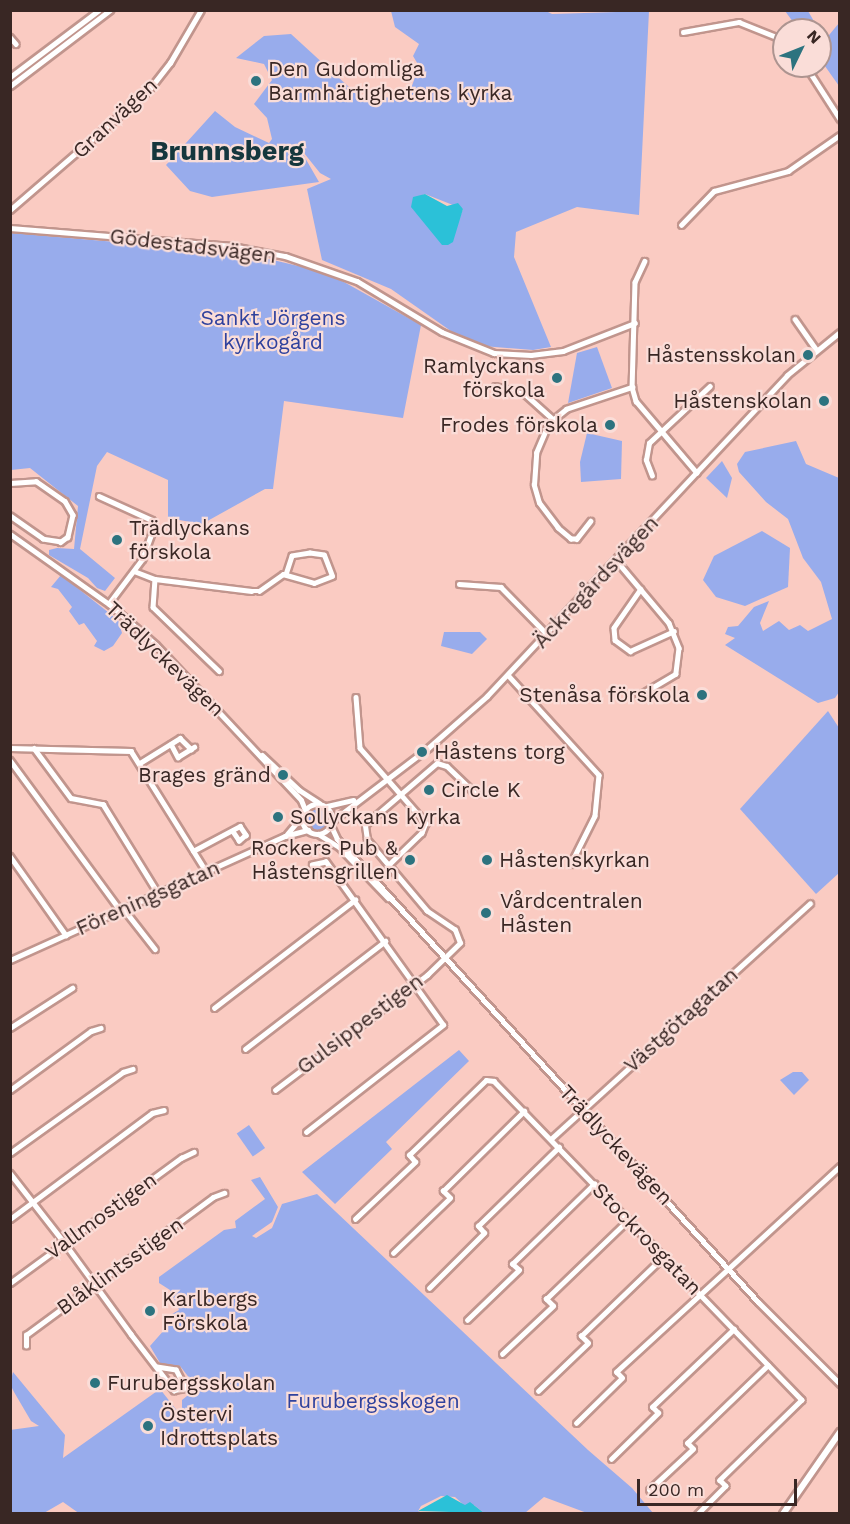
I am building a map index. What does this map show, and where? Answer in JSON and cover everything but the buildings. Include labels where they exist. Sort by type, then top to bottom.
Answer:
[{"type":"main road","points":[[833,1440],[840,1423]]},
{"type":"main road","points":[[783,1514],[840,1432]]},
{"type":"street","points":[[10,77],[99,10]]},
{"type":"street","points":[[10,86],[110,10]]},
{"type":"street","name":"Granvägen","points":[[10,210],[148,91],[170,63],[201,10]]},
{"type":"street","points":[[683,32],[739,22],[772,35]]},
{"type":"street","points":[[10,38],[16,44]]},
{"type":"street","points":[[814,78],[840,119]]},
{"type":"street","points":[[681,225],[714,191],[788,171],[840,135]]},
{"type":"street","name":"Gödestadsvägen","points":[[10,228],[211,244],[285,256],[357,281],[462,343],[494,353],[531,355],[563,351],[635,323]]},
{"type":"street","points":[[645,261],[635,282],[633,387],[639,408],[658,432],[697,473]]},
{"type":"street","points":[[795,319],[816,349]]},
{"type":"street","name":"Äckregårdsvägen","points":[[304,812],[323,805],[338,806],[360,797],[387,780],[508,675],[548,635],[786,375],[840,332]]},
{"type":"street","points":[[495,386],[525,394],[553,419]]},
{"type":"street","points":[[652,476],[646,452],[658,432],[710,386]]},
{"type":"street","points":[[591,521],[580,536],[571,539],[539,502],[533,464],[540,440],[553,419],[584,400],[633,387]]},
{"type":"street","points":[[10,483],[36,481],[65,501],[73,515],[68,537],[61,542],[43,539],[10,516]]},
{"type":"street","points":[[99,496],[152,520]]},
{"type":"street","points":[[152,520],[158,515]]},
{"type":"street","points":[[109,604],[134,571],[152,539],[152,520]]},
{"type":"street","name":"Trädlyckevägen","points":[[10,534],[109,604],[180,667],[254,748],[304,812]]},
{"type":"street","points":[[134,571],[154,579],[259,591],[277,576],[286,574],[314,583],[332,576],[324,555],[310,553],[292,556],[286,574]]},
{"type":"street","points":[[616,560],[674,631],[679,653],[676,674],[639,696]]},
{"type":"street","points":[[154,579],[153,607],[219,671]]},
{"type":"street","points":[[459,584],[501,587],[548,635]]},
{"type":"street","points":[[641,589],[612,630],[615,640],[630,651],[674,631]]},
{"type":"street","points":[[508,675],[599,775],[601,788],[595,816],[571,864]]},
{"type":"street","points":[[356,697],[358,745],[426,825],[389,865]]},
{"type":"street","points":[[140,763],[171,744],[184,738],[193,748],[178,757],[171,744]]},
{"type":"street","points":[[10,748],[126,749],[140,763],[206,871]]},
{"type":"street","points":[[34,748],[71,798],[103,804],[158,893]]},
{"type":"street","name":"Trädlyckevägen","points":[[254,748],[299,790],[323,805],[332,823],[334,835],[727,1268],[840,1384]]},
{"type":"street","points":[[10,760],[122,909],[155,949]]},
{"type":"street","points":[[446,958],[458,947],[459,934],[427,911],[363,830],[398,793],[440,763],[476,794]]},
{"type":"street","name":"Äckregårdsvägen","points":[[318,834],[360,797]]},
{"type":"street","points":[[304,812],[308,831]]},
{"type":"street","name":"Föreningsgatan","points":[[285,836],[304,812]]},
{"type":"street","name":"Trädlyckevägen","points":[[308,831],[318,834],[339,847],[405,913]]},
{"type":"street","name":"Föreningsgatan","points":[[10,960],[285,836],[308,831]]},
{"type":"street","points":[[193,850],[233,832]]},
{"type":"street","points":[[10,856],[66,935]]},
{"type":"street","points":[[306,1132],[443,1025],[385,941],[326,862],[312,865]]},
{"type":"street","points":[[214,1008],[355,900]]},
{"type":"street","name":"Västgötagatan","points":[[551,1139],[810,903]]},
{"type":"street","points":[[245,1049],[385,941]]},
{"type":"street","name":"Gulsippestigen","points":[[275,1090],[446,958]]},
{"type":"street","points":[[10,1028],[72,988]]},
{"type":"street","points":[[10,1090],[91,1031],[101,1028]]},
{"type":"street","points":[[10,1153],[123,1072],[133,1069]]},
{"type":"street","name":"Stockrosgatan","points":[[355,1219],[415,1162],[409,1155],[486,1080],[492,1079],[802,1400],[720,1480],[726,1486],[698,1514]]},
{"type":"street","points":[[10,1219],[152,1113],[164,1110]]},
{"type":"street","points":[[393,1252],[450,1198],[443,1191],[524,1112]]},
{"type":"street","points":[[429,1288],[484,1233],[478,1227],[559,1148]]},
{"type":"street","name":"Vallmostigen","points":[[10,1283],[64,1242],[194,1152]]},
{"type":"street","points":[[576,1423],[622,1378],[616,1372],[699,1293],[840,1166]]},
{"type":"street","points":[[10,1173],[174,1390],[185,1388],[176,1370],[157,1367]]},
{"type":"street","points":[[467,1320],[519,1270],[512,1264],[594,1184]]},
{"type":"street","name":"Blåklintsstigen","points":[[26,1346],[26,1335],[213,1197],[225,1193]]},
{"type":"street","points":[[502,1354],[553,1306],[546,1299],[628,1220]]},
{"type":"street","points":[[538,1391],[588,1342],[581,1336],[664,1256]]},
{"type":"street","points":[[611,1459],[658,1413],[652,1407],[734,1329]]},
{"type":"street","points":[[650,1490],[693,1449],[687,1443],[768,1365]]},
{"type":"street","name":"Trädlyckevägen","points":[[830,1374],[840,1379]]},
{"type":"green space","points":[[544,10],[552,14],[649,11],[639,215],[577,207],[516,232],[514,257],[551,347],[533,350],[483,346],[458,336],[391,289],[322,260],[307,189],[331,179],[320,173],[300,148],[288,154],[300,149],[319,182],[212,197],[190,191],[166,165],[215,111],[235,127],[269,143],[272,139],[267,118],[254,104],[272,80],[264,64],[236,58],[264,36],[291,34],[361,98],[408,97],[419,66],[413,56],[419,44],[395,27],[391,11]],"holes":[[[425,194],[463,209],[458,222],[424,219],[413,209],[417,197]]]},
{"type":"green space","points":[[785,11],[808,11],[812,18],[790,18]]},
{"type":"green space","points":[[839,23],[839,86],[832,76],[832,32]]},
{"type":"green space","name":"Sankt Jörgens kyrkogård","points":[[11,233],[244,253],[311,269],[344,282],[421,325],[403,418],[284,401],[273,489],[265,489],[202,524],[168,518],[168,480],[107,452],[97,466],[80,549],[115,578],[105,591],[97,588],[88,578],[49,555],[49,550],[57,548],[74,549],[78,506],[30,468],[11,470]]},
{"type":"green space","points":[[597,347],[612,388],[568,403],[577,353]]},
{"type":"green space","points":[[587,433],[622,441],[621,479],[581,482],[580,462]]},
{"type":"green space","points":[[796,441],[806,464],[839,478],[839,692],[835,698],[818,703],[725,645],[735,638],[725,634],[728,627],[738,626],[754,607],[769,601],[760,623],[763,631],[779,621],[789,630],[800,625],[808,631],[832,619],[821,582],[803,558],[788,519],[766,502],[739,472],[737,464],[745,452]]},
{"type":"green space","points":[[722,461],[732,478],[727,498],[706,478]]},
{"type":"green space","points":[[762,531],[790,548],[788,587],[745,606],[716,597],[703,580],[714,556]]},
{"type":"green space","points":[[61,575],[118,620],[122,633],[113,646],[104,651],[94,646],[97,641],[84,623],[79,625],[69,611],[72,607],[58,589],[51,587]]},
{"type":"green space","points":[[444,632],[480,632],[487,639],[472,654],[441,646]]},
{"type":"green space","points":[[828,711],[839,728],[839,873],[816,894],[740,809]]},
{"type":"green space","points":[[318,806],[326,810],[330,818],[326,826],[318,830],[310,826],[306,818],[310,810]]},
{"type":"green space","points":[[459,1050],[469,1061],[386,1142],[392,1149],[335,1204],[302,1172]]},
{"type":"green space","points":[[793,1072],[802,1072],[809,1080],[794,1095],[780,1080]]},
{"type":"green space","points":[[249,1125],[265,1148],[253,1157],[237,1134]]},
{"type":"green space","name":"Furubergsskogen","points":[[260,1177],[278,1207],[272,1222],[252,1236],[256,1238],[272,1228],[282,1204],[317,1194],[588,1450],[632,1488],[653,1513],[587,1513],[544,1497],[525,1513],[484,1513],[474,1505],[465,1506],[455,1497],[441,1496],[421,1506],[418,1511],[425,1514],[80,1514],[63,1502],[44,1513],[11,1513],[10,1430],[39,1426],[31,1421],[10,1384],[13,1372],[65,1435],[63,1458],[160,1389],[182,1417],[182,1400],[192,1392],[194,1384],[180,1366],[160,1363],[150,1346],[165,1329],[167,1317],[179,1310],[170,1290],[159,1283],[159,1277],[224,1230],[236,1228],[235,1221],[265,1199],[251,1180]]},
{"type":"shaded area","points":[[425,194],[447,206],[458,203],[463,209],[453,242],[448,245],[442,245],[411,207],[413,197]]},
{"type":"shaded area","points":[[447,1495],[465,1505],[470,1502],[484,1513],[418,1511]]},
{"type":"place","name":"Den Gudomliga Barmhärtighetens kyrka","points":[[256,81]]},
{"type":"place","name":"Håstensskolan","points":[[808,355]]},
{"type":"place","name":"Ramlyckans förskola","points":[[557,378]]},
{"type":"place","name":"Håstenskolan","points":[[824,401]]},
{"type":"place","name":"Frodes förskola","points":[[610,425]]},
{"type":"place","name":"Trädlyckans förskola","points":[[117,540]]},
{"type":"place","name":"Stenåsa förskola","points":[[702,695]]},
{"type":"place","name":"Håstens torg","points":[[422,752]]},
{"type":"place","name":"Brages gränd","points":[[283,775]]},
{"type":"place","name":"Circle K","points":[[429,790]]},
{"type":"place","name":"Sollyckans kyrka","points":[[278,817]]},
{"type":"place","name":"Rockers Pub & Håstensgrillen","points":[[410,860]]},
{"type":"place","name":"Håstenskyrkan","points":[[487,860]]},
{"type":"place","name":"Vårdcentralen Håsten","points":[[486,913]]},
{"type":"place","name":"Karlbergs Förskola","points":[[150,1311]]},
{"type":"place","name":"Furubergsskolan","points":[[95,1383]]},
{"type":"place","name":"Östervi Idrottsplats","points":[[148,1426]]},
{"type":"district","name":"Brunnsberg","points":[[227,152]]}]
